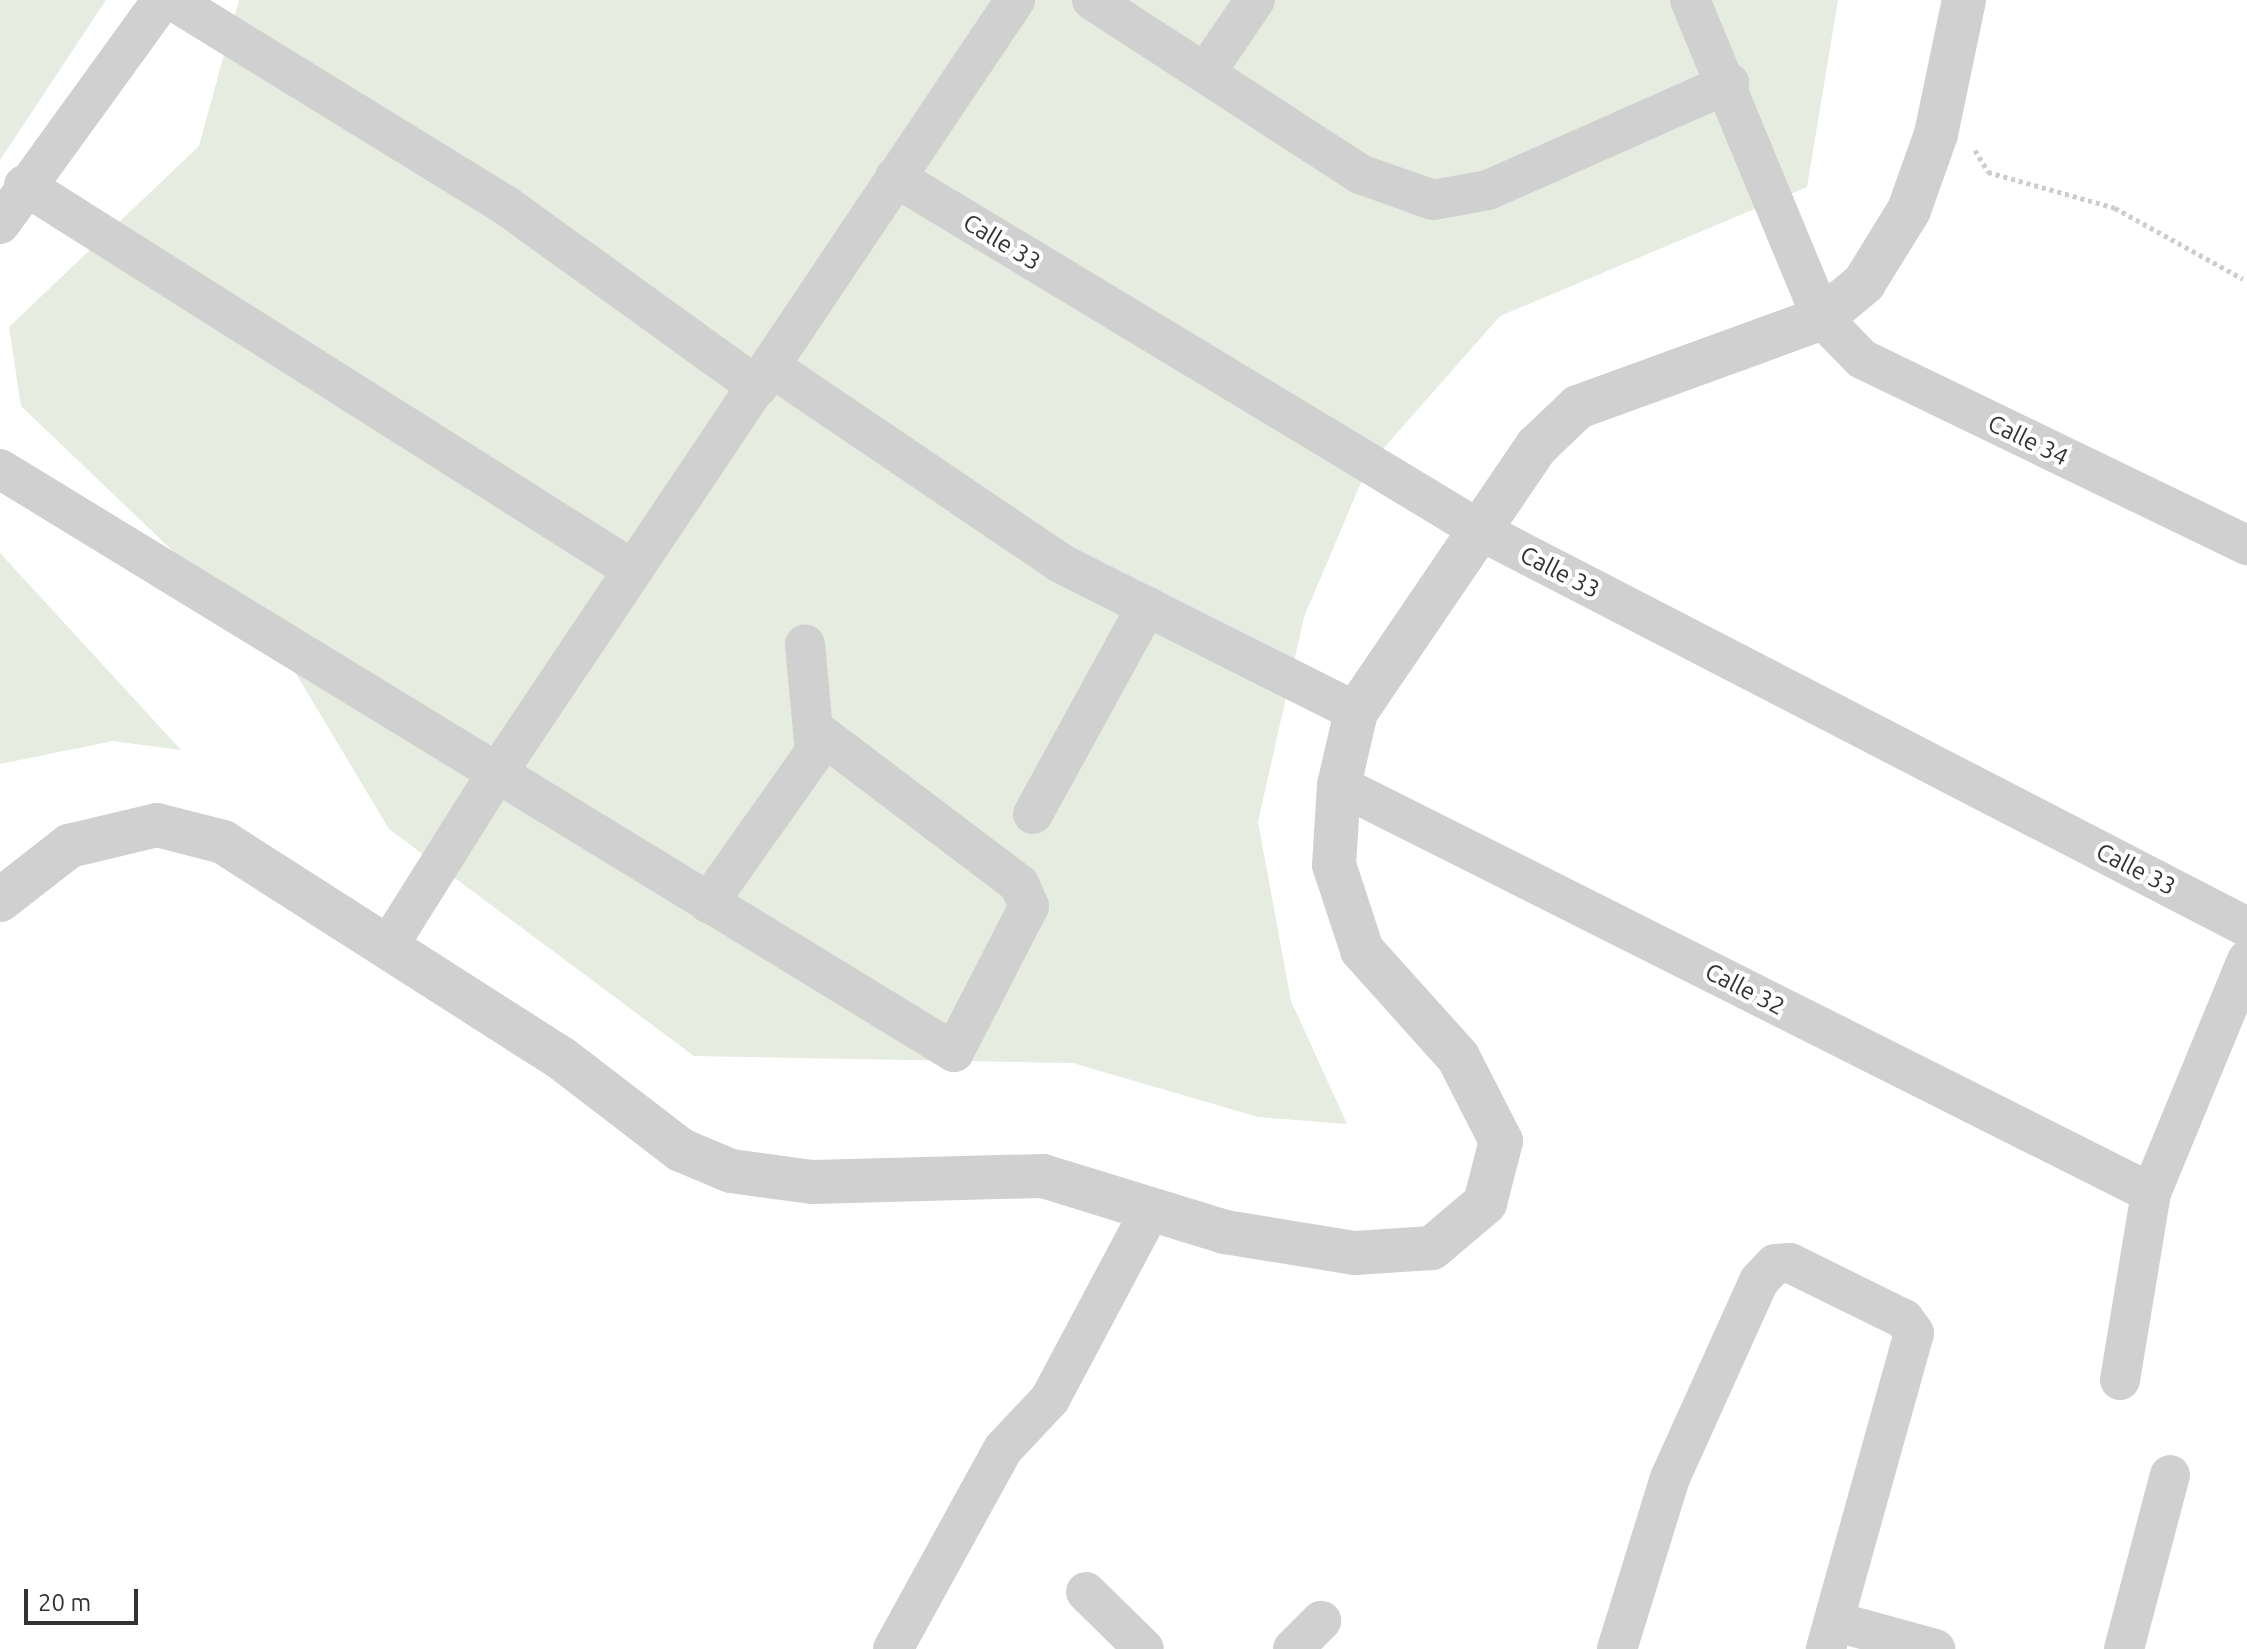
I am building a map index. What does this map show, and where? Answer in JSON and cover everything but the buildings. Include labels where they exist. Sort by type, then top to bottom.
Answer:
[{"type":"street","points":[[0,224],[24,185],[162,0]]},
{"type":"street","points":[[172,0],[508,207],[764,377],[1060,563],[1356,712]]},
{"type":"street","points":[[387,948],[495,776],[1015,0]]},
{"type":"street","points":[[1092,0],[1360,174],[1433,200],[1488,190],[1729,83]]},
{"type":"street","points":[[1206,72],[1255,0]]},
{"type":"street","name":"Calle 34","points":[[1690,0],[1729,83],[1771,210],[1822,318],[1862,359],[2247,545]]},
{"type":"street","points":[[0,900],[69,846],[157,825],[223,842],[561,1058],[681,1150],[731,1171],[812,1182],[1043,1176],[1225,1232],[1355,1253],[1432,1248],[1485,1203],[1501,1141],[1458,1057],[1362,950],[1334,865],[1339,785],[1356,712],[1483,532],[1537,446],[1578,407],[1822,318],[1864,283],[1909,210],[1936,134],[1943,87],[1964,0]]},
{"type":"street","name":"Calle 33","points":[[895,177],[1483,532],[2247,927]]},
{"type":"street","points":[[24,185],[633,570]]},
{"type":"street","points":[[0,469],[495,776],[954,1052],[1029,906],[1019,884],[813,728]]},
{"type":"street","points":[[1033,814],[1147,606]]},
{"type":"street","points":[[708,903],[815,752],[805,644]]},
{"type":"street","name":"Calle 32","points":[[1339,785],[2151,1193]]},
{"type":"street","points":[[2120,1380],[2151,1193],[2247,960]]},
{"type":"street","points":[[893,1649],[1003,1449],[1050,1399],[1151,1209]]},
{"type":"street","points":[[1617,1649],[1670,1478],[1759,1281],[1775,1264],[1790,1263],[1904,1319],[1914,1333],[1831,1636],[1935,1649]]},
{"type":"street","points":[[2124,1649],[2170,1475]]},
{"type":"street","points":[[1086,1592],[1144,1649]]},
{"type":"street","points":[[1293,1649],[1321,1621]]},
{"type":"path","points":[[1943,87],[1970,123],[1977,162],[1988,172],[2115,208],[2243,279]]},
{"type":"shaded area","points":[[0,0],[106,0],[0,160]]},
{"type":"shaded area","points":[[239,0],[1838,0],[1807,187],[1500,316],[1368,466],[1304,617],[1258,822],[1291,1001],[1347,1124],[1258,1117],[1073,1063],[694,1056],[389,829],[289,662],[21,406],[9,327],[199,146]]},
{"type":"shaded area","points":[[0,553],[181,750],[113,741],[0,764]]}]
